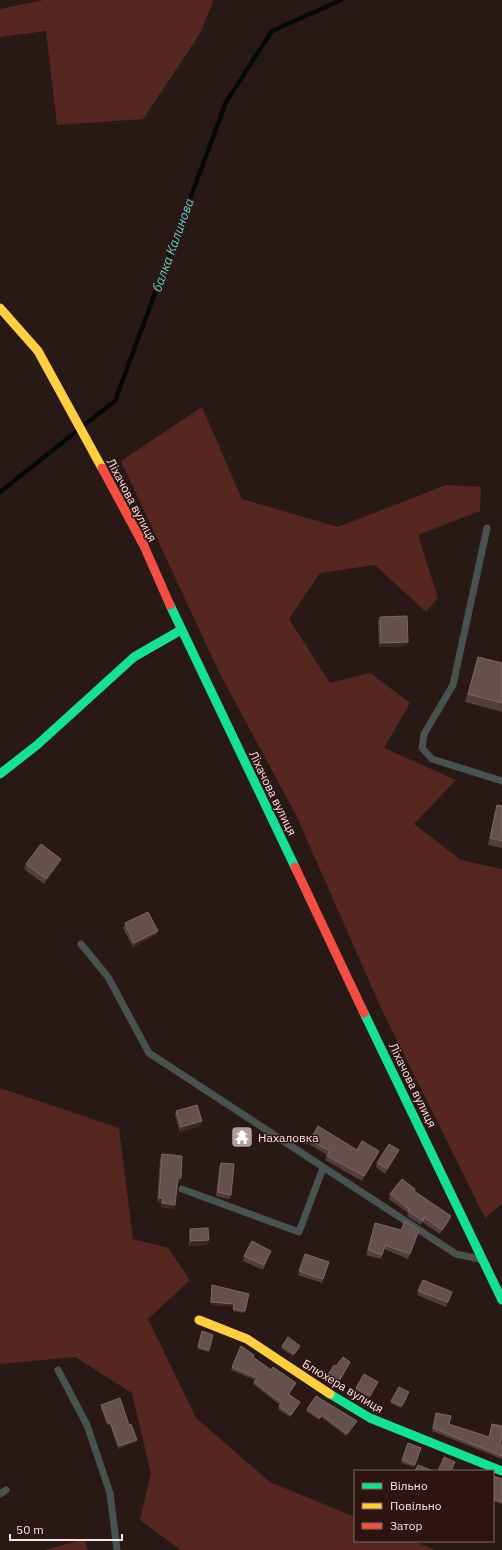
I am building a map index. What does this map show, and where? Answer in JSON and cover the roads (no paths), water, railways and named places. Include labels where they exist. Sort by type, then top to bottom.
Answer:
[{"type":"street","name":"Ліхачова вулиця","points":[[0,308],[38,350],[144,546],[181,630],[502,1300]]},
{"type":"street","points":[[0,774],[37,745],[134,657],[181,630]]},
{"type":"street","name":"Блюхера вулиця","points":[[199,1320],[247,1339],[320,1388],[370,1418],[502,1471]]},
{"type":"lane","points":[[487,528],[453,685],[424,734],[422,748],[432,759],[502,781]]},
{"type":"lane","points":[[81,944],[108,976],[149,1053],[456,1254],[484,1260]]},
{"type":"lane","points":[[182,1189],[299,1232],[323,1168]]},
{"type":"lane","points":[[58,1370],[87,1425],[107,1486],[117,1550]]},
{"type":"waterway","name":"балка Калинова","points":[[84,425],[115,401],[226,102],[272,31],[341,0]]},
{"type":"waterway","name":"балка Калинова","points":[[0,492],[77,431]]},
{"type":"place","name":"Нахаловка","points":[[242,1137]]}]
